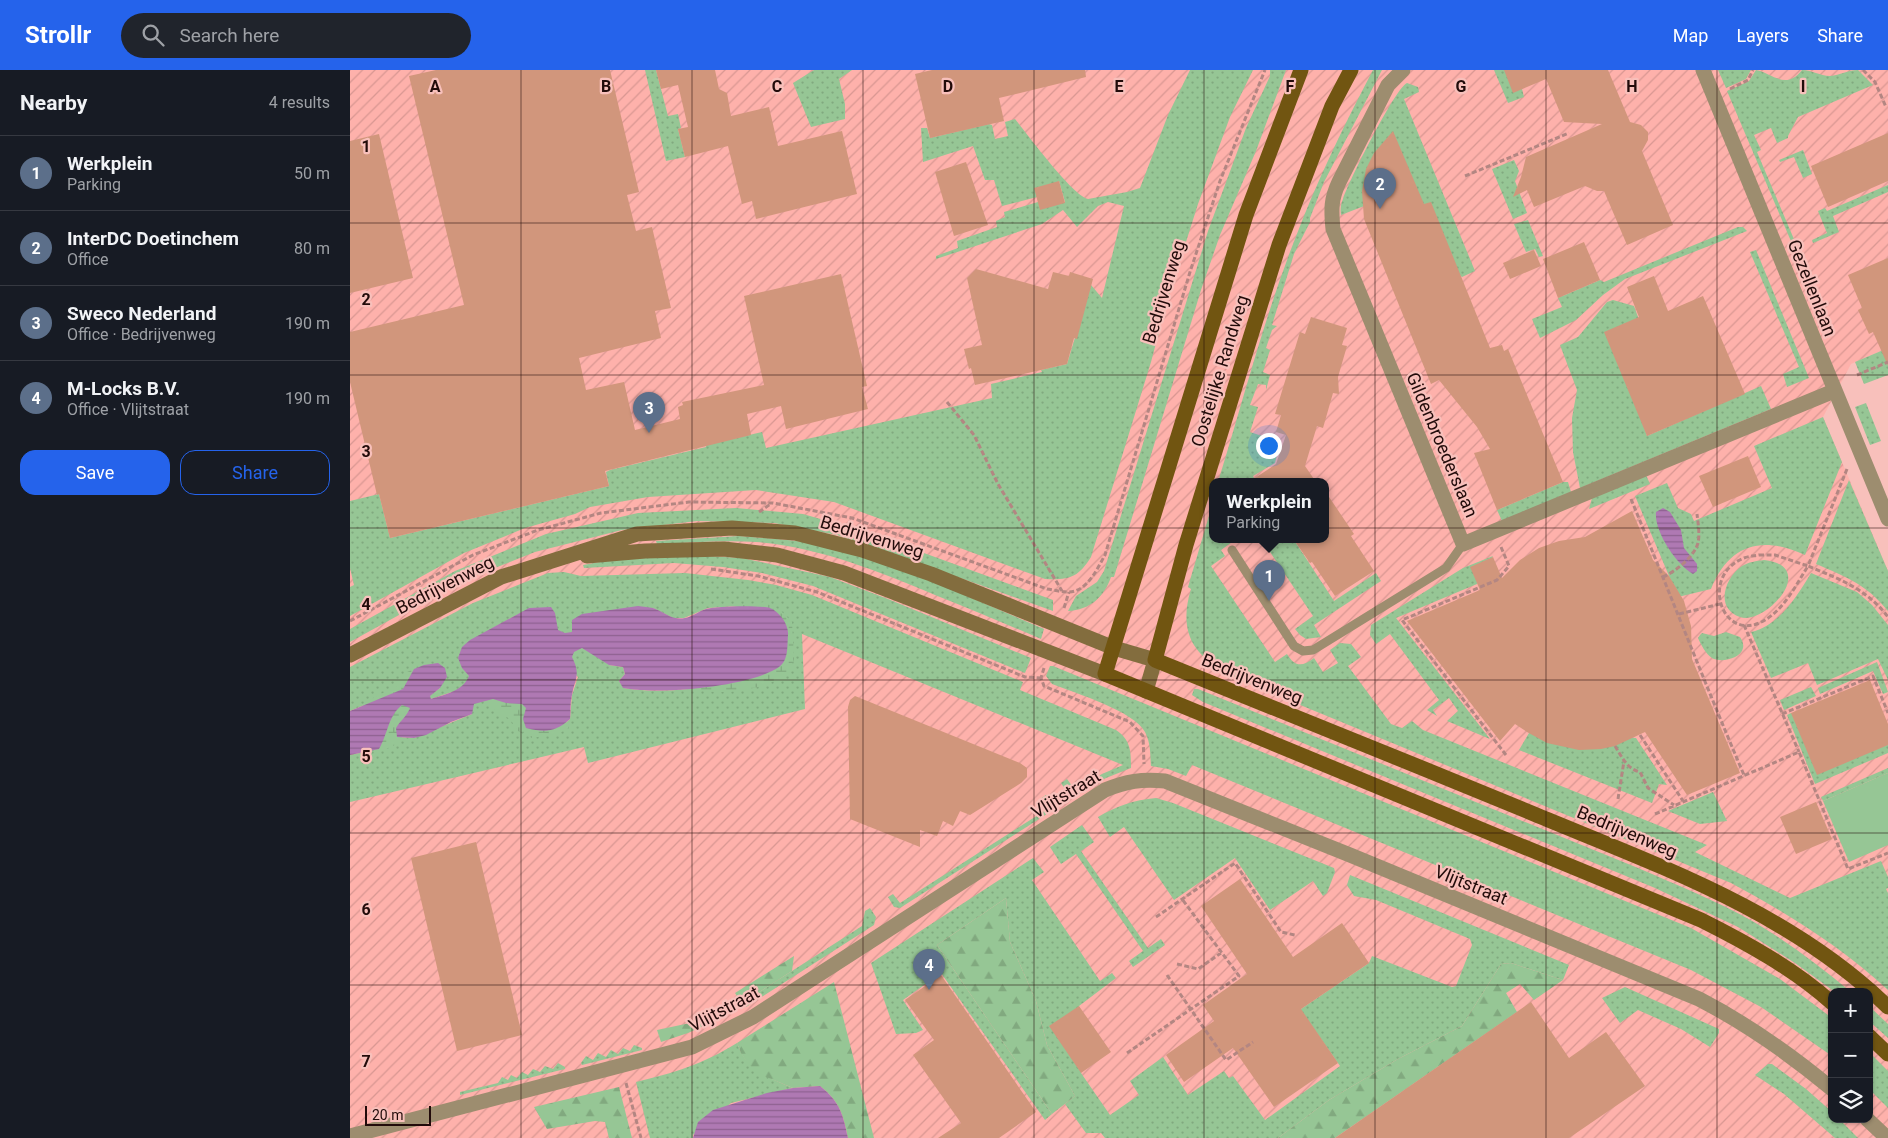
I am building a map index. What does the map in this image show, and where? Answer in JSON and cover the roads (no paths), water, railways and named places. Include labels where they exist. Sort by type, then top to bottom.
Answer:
[{"type":"main road","name":"Oostelijke Randweg","points":[[1105,674],[1246,215],[1301,70]]},
{"type":"main road","name":"Oostelijke Randweg","points":[[1146,691],[1186,546],[1279,244],[1332,106],[1352,70]]},
{"type":"main road","name":"Bedrijvenweg","points":[[350,655],[501,577],[637,534],[732,528],[795,533],[862,550],[931,574],[1114,648],[1155,660],[1714,889],[1799,937],[1870,990],[1888,1007]]},
{"type":"main road","name":"Bedrijvenweg","points":[[560,558],[645,551],[724,549],[777,555],[844,573],[1105,674],[1701,920],[1738,938],[1828,1000]]},
{"type":"main road","points":[[1873,1040],[1888,1054]]},
{"type":"street","name":"Gildenbroederslaan","points":[[1403,70],[1388,86],[1339,182],[1333,196],[1333,229],[1463,544]]},
{"type":"street","name":"Gezellenlaan","points":[[1703,70],[1888,519]]},
{"type":"street","points":[[1463,544],[1834,391]]},
{"type":"street","name":"Vlijtstraat","points":[[350,1136],[692,1047],[753,1017],[1105,790],[1124,783],[1145,779],[1174,785],[1350,855],[1699,999],[1764,1037],[1828,1086]]},
{"type":"street","points":[[1871,1123],[1887,1138]]},
{"type":"lane","name":"Gildenbroederslaan","points":[[1232,550],[1294,646],[1303,651],[1314,650],[1446,568],[1463,544]]},
{"type":"place","name":"InterDC Doetinchem","points":[[1380,209]]},
{"type":"place","name":"Sweco Nederland","points":[[649,433]]},
{"type":"place","name":"Werkplein","points":[[1269,601]]},
{"type":"place","name":"M-Locks B.V.","points":[[929,990]]}]
